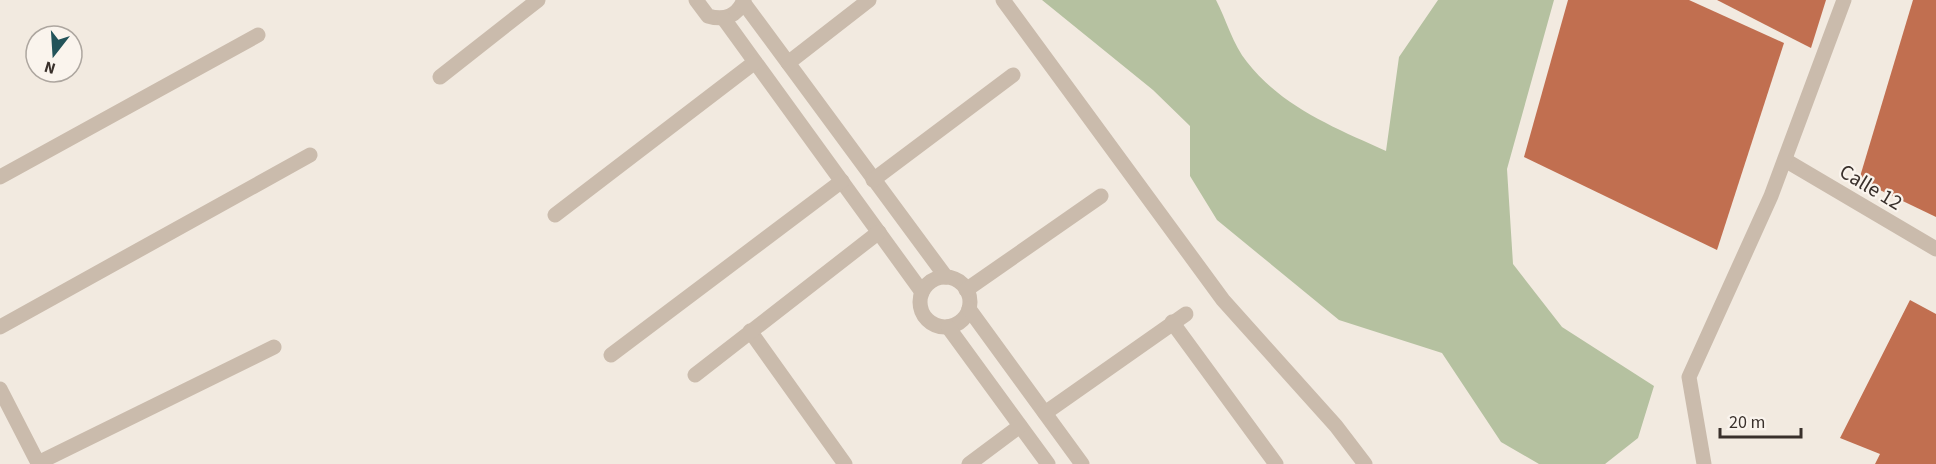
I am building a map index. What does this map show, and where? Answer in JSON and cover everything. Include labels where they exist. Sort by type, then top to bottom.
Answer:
[{"type":"street","points":[[440,77],[538,0]]},
{"type":"street","points":[[696,0],[708,16],[724,19],[736,13],[743,1],[946,277]]},
{"type":"street","points":[[788,63],[869,0]]},
{"type":"street","points":[[1003,0],[1223,300],[1336,426],[1365,464]]},
{"type":"street","points":[[1704,464],[1689,377],[1785,160],[1844,0]]},
{"type":"street","points":[[724,19],[922,292]]},
{"type":"street","points":[[0,177],[258,35]]},
{"type":"street","points":[[555,215],[755,62]]},
{"type":"street","points":[[873,180],[1013,75]]},
{"type":"street","points":[[0,327],[310,155]]},
{"type":"street","name":"Calle 12","points":[[1785,160],[1936,249]]},
{"type":"street","points":[[611,356],[842,181]]},
{"type":"street","points":[[966,290],[1101,196]]},
{"type":"street","points":[[695,375],[879,232]]},
{"type":"street","points":[[969,309],[961,321],[948,327],[933,324],[923,314],[920,306],[922,292],[932,281],[946,277],[958,281],[966,290],[969,309],[1082,464]]},
{"type":"street","points":[[1045,414],[1186,314]]},
{"type":"street","points":[[1172,322],[1276,464]]},
{"type":"street","points":[[948,327],[1048,464]]},
{"type":"street","points":[[750,331],[845,464]]},
{"type":"street","points":[[0,389],[38,463],[274,347]]},
{"type":"street","points":[[969,464],[1020,426]]},
{"type":"green space","points":[[1042,0],[1216,0],[1242,55],[1276,92],[1310,115],[1386,151],[1399,57],[1438,0],[1554,0],[1507,169],[1513,264],[1562,327],[1654,386],[1638,438],[1605,464],[1539,464],[1501,442],[1442,353],[1339,320],[1217,220],[1190,176],[1190,126],[1153,90]]},
{"type":"building","points":[[1568,0],[1689,0],[1784,43],[1717,250],[1524,157]]},
{"type":"building","points":[[1717,0],[1826,0],[1811,48]]},
{"type":"building","points":[[1913,0],[1936,0],[1936,217],[1859,180]]},
{"type":"building","points":[[1910,300],[1936,314],[1936,464],[1875,464],[1880,454],[1840,438]]}]
